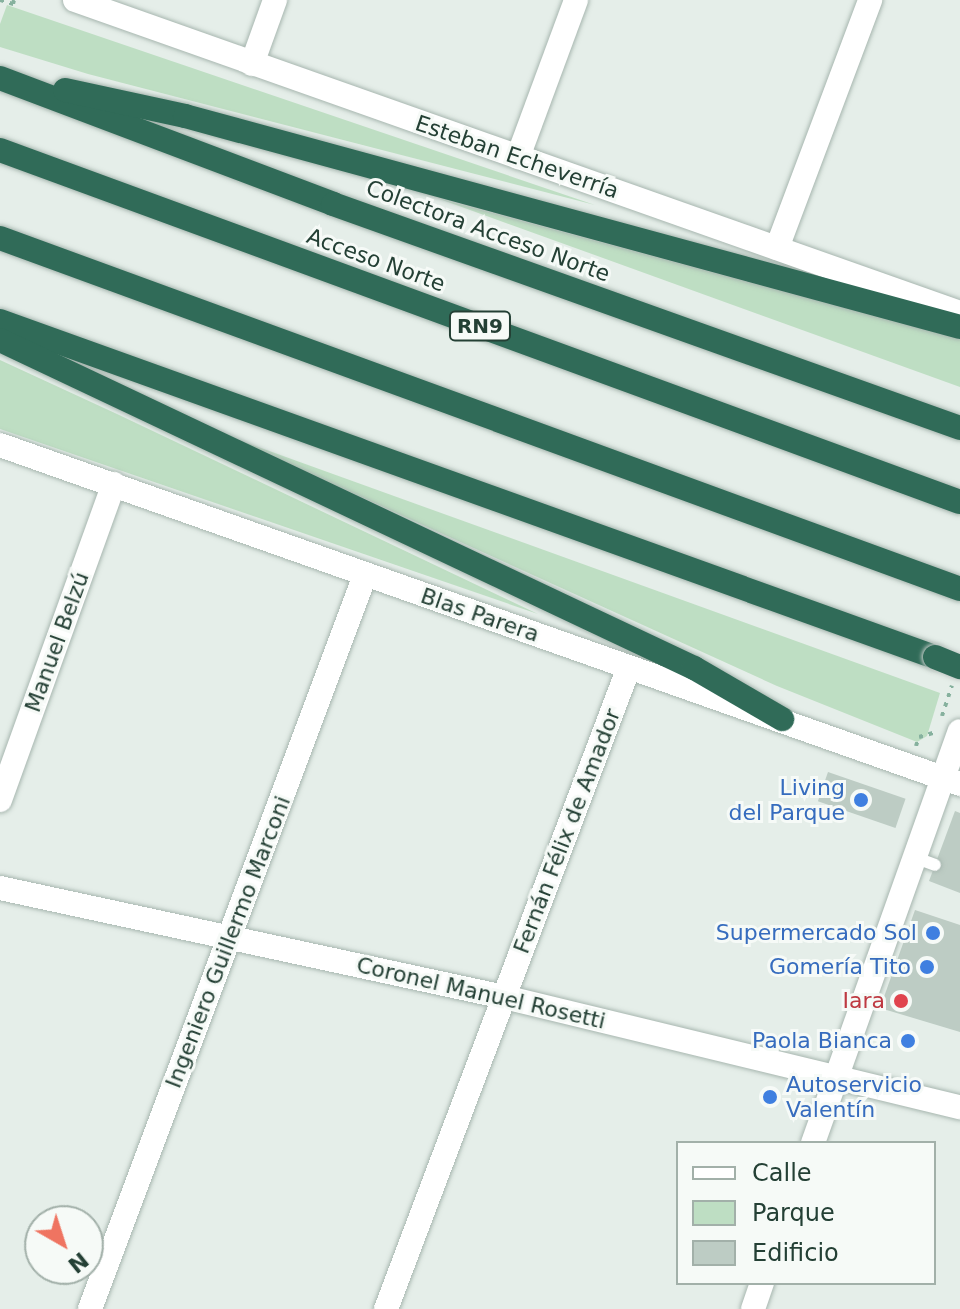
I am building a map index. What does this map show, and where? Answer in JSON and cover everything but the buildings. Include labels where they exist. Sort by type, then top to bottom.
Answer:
[{"type":"highway","points":[[0,76],[185,116],[960,327]]},
{"type":"highway","name":"Colectora Acceso Norte","points":[[0,76],[333,204],[960,428]]},
{"type":"highway","name":"Acceso Norte","points":[[0,150],[960,502]]},
{"type":"highway","points":[[0,238],[958,589]]},
{"type":"highway","points":[[0,321],[960,667]]},
{"type":"highway","points":[[0,340],[694,668],[782,719]]},
{"type":"street","name":"Esteban Echeverría","points":[[75,0],[960,313]]},
{"type":"street","points":[[252,64],[275,0]]},
{"type":"street","points":[[518,157],[576,0]]},
{"type":"street","points":[[777,248],[870,0]]},
{"type":"street","name":"Blas Parera","points":[[0,445],[952,781]]},
{"type":"street","name":"Manuel Belzú","points":[[0,800],[114,484]]},
{"type":"street","name":"Ingeniero Guillermo Marconi","points":[[90,1309],[365,575]]},
{"type":"street","name":"Fernán Félix de Amador","points":[[386,1309],[629,667]]},
{"type":"street","points":[[814,1141],[838,1074],[926,861],[952,781],[960,731]]},
{"type":"street","name":"Coronel Manuel Rosetti","points":[[0,888],[504,997],[838,1074],[960,1107]]},
{"type":"street","points":[[753,1309],[761,1285]]},
{"type":"path","points":[[0,0],[13,4],[14,0]]},
{"type":"green space","points":[[7,5],[595,205],[88,74],[0,47],[0,24]]},
{"type":"green space","points":[[437,198],[960,339],[960,387]]},
{"type":"green space","points":[[0,360],[117,414],[538,614],[0,429]]},
{"type":"green space","points":[[225,435],[940,693],[927,736],[917,742],[777,686]]},
{"type":"place","name":"Living del Parque","points":[[861,800]]},
{"type":"place","name":"Supermercado Sol","points":[[933,933]]},
{"type":"place","name":"Gomería Tito","points":[[927,967]]},
{"type":"place","name":"Iara","points":[[901,1001]]},
{"type":"place","name":"Paola Bianca","points":[[908,1041]]},
{"type":"place","name":"Autoservicio Valentín","points":[[770,1097]]}]
